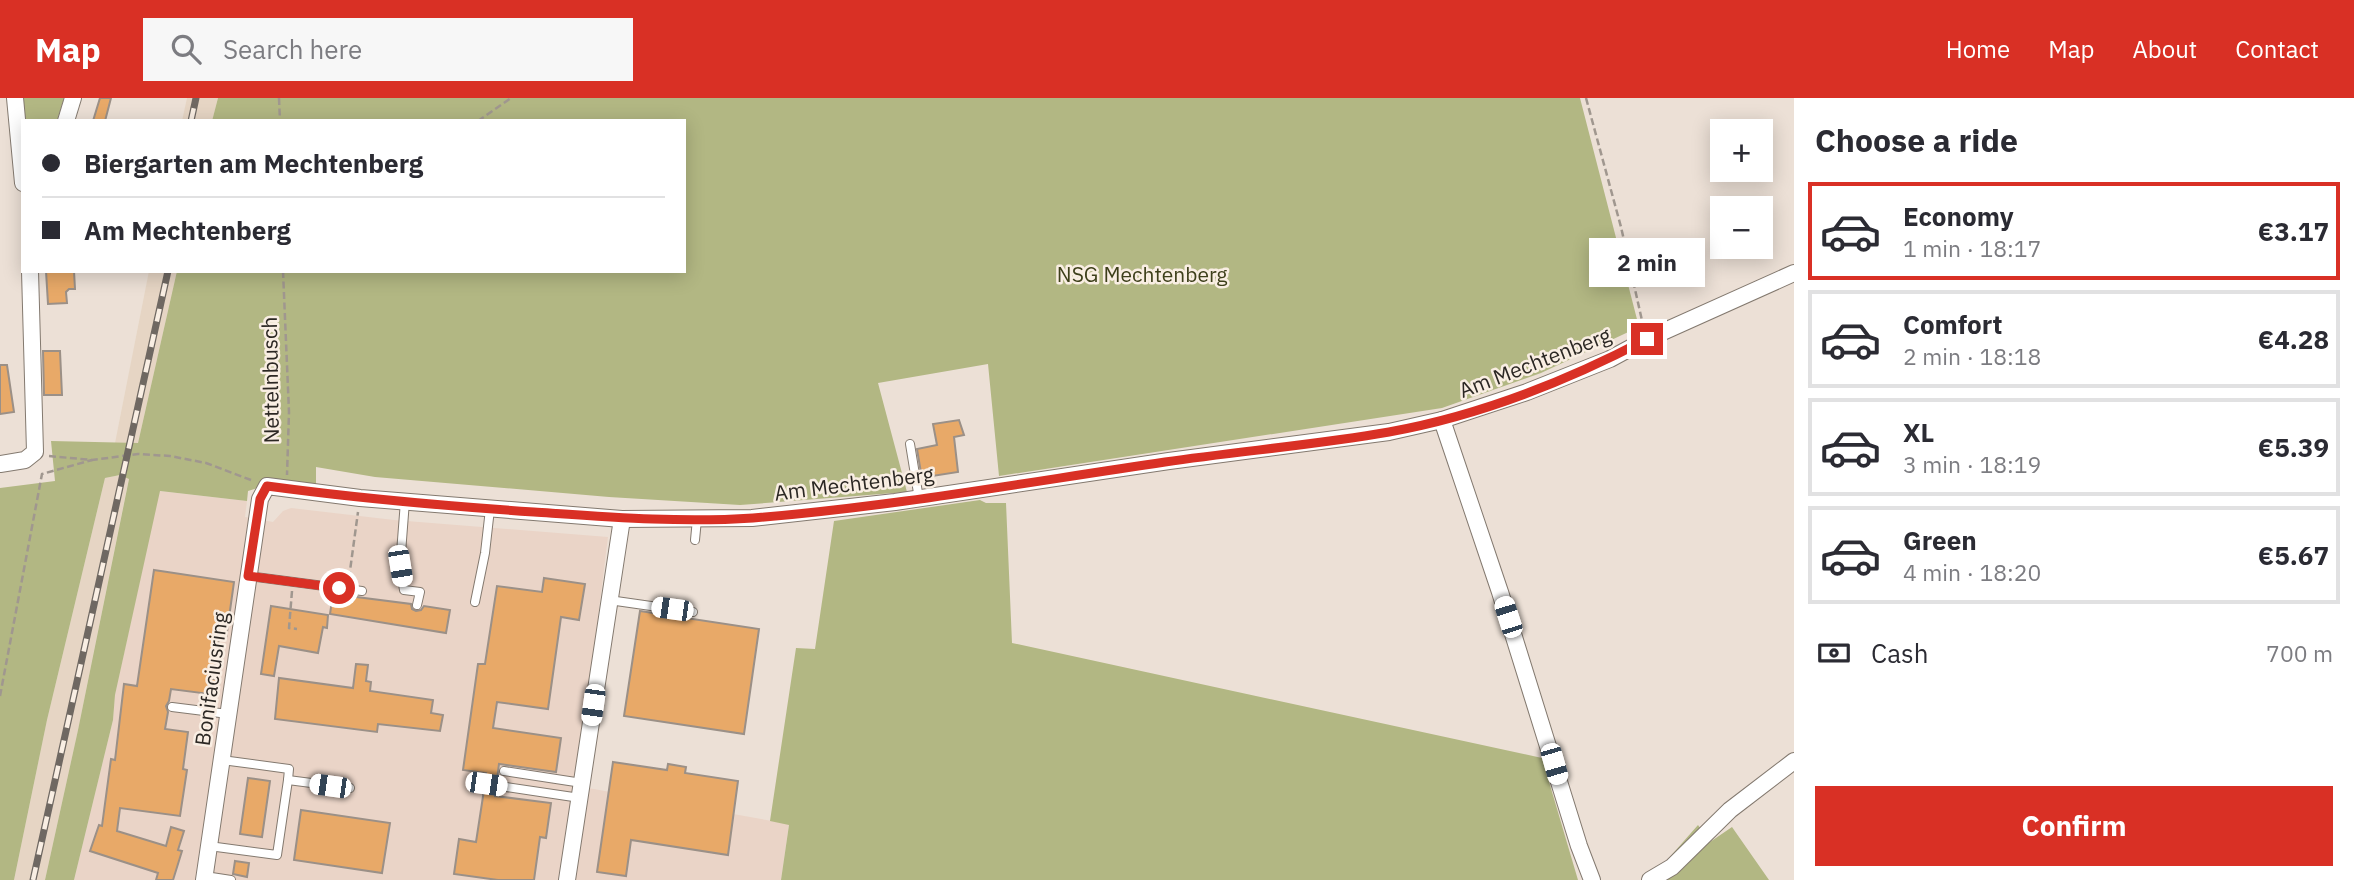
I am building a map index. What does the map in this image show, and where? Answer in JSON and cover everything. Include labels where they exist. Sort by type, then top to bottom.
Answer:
[{"type":"street","points":[[15,98],[21,162]]},
{"type":"street","points":[[67,119],[73,98]]},
{"type":"street","name":"Am Mechtenberg","points":[[267,486],[491,509],[622,519],[752,518],[919,499],[1156,463],[1389,432],[1442,420],[1527,393],[1610,359],[1647,339],[1794,272]]},
{"type":"street","points":[[0,464],[25,460],[35,452],[30,273]]},
{"type":"street","name":"Am Mechtenberg","points":[[1442,420],[1592,880]]},
{"type":"street","name":"Bonifaciusring","points":[[204,878],[260,499],[267,486]]},
{"type":"street","points":[[567,880],[622,519]]},
{"type":"street","points":[[1650,880],[1672,867],[1730,810],[1794,761]]},
{"type":"lane","points":[[910,444],[919,499]]},
{"type":"lane","points":[[405,501],[400,566],[404,590],[420,592],[417,605]]},
{"type":"lane","points":[[475,602],[491,509]]},
{"type":"lane","points":[[695,540],[697,519]]},
{"type":"lane","points":[[248,576],[362,592]]},
{"type":"lane","points":[[609,600],[693,612]]},
{"type":"lane","points":[[172,707],[228,714]]},
{"type":"lane","points":[[209,846],[277,855],[289,769],[222,760]]},
{"type":"lane","points":[[504,771],[581,790]]},
{"type":"lane","points":[[288,780],[350,788]]},
{"type":"lane","points":[[486,784],[581,790]]},
{"type":"lane","points":[[204,878],[231,880]]},
{"type":"path","points":[[279,98],[279,119]]},
{"type":"path","points":[[481,119],[511,98]]},
{"type":"path","points":[[1586,98],[1639,309]]},
{"type":"path","name":"Nettelnbusch","points":[[284,273],[289,412],[285,489]]},
{"type":"path","points":[[35,452],[48,456],[92,460]]},
{"type":"path","points":[[0,696],[41,474],[92,460],[138,454],[188,458],[267,486]]},
{"type":"path","points":[[347,594],[358,517]]},
{"type":"path","points":[[291,582],[289,628],[298,629]]},
{"type":"shaded area","points":[[187,98],[218,98],[213,119],[182,119]]},
{"type":"shaded area","points":[[149,273],[177,273],[138,443],[115,443]]},
{"type":"shaded area","points":[[120,475],[129,478],[45,880],[14,880],[47,720],[105,478]]},
{"type":"shaded area","points":[[159,491],[247,501],[245,517],[273,522],[283,511],[291,508],[394,520],[608,537],[577,786],[789,824],[781,880],[74,880],[113,720],[115,695]]},
{"type":"green space","points":[[23,98],[64,98],[58,119],[25,119]]},
{"type":"green space","name":"NSG Mechtenberg","points":[[218,98],[1580,98],[1639,327],[1541,373],[1442,408],[999,476],[988,364],[878,383],[907,492],[740,505],[375,477],[316,467],[316,492],[267,485],[248,491],[247,501],[160,491],[115,695],[113,720],[74,880],[45,880],[129,479],[120,475],[105,478],[47,720],[14,880],[0,880],[0,488],[55,481],[51,441],[138,443],[177,273],[686,273],[686,119],[213,119]]},
{"type":"green space","points":[[980,500],[986,503],[1006,503],[1012,643],[1542,758],[1578,880],[781,880],[789,825],[770,821],[796,648],[815,649],[834,521]]},
{"type":"green space","points":[[1698,825],[1710,842],[1732,827],[1769,880],[1659,880],[1661,867]]},
{"type":"building","points":[[100,98],[111,98],[106,119],[94,119]]},
{"type":"building","points":[[46,273],[74,273],[75,289],[66,292],[67,303],[48,304]]},
{"type":"building","points":[[43,351],[60,351],[62,395],[44,395]]},
{"type":"building","points":[[0,365],[7,365],[14,412],[0,414]]},
{"type":"building","points":[[959,420],[964,435],[954,437],[958,472],[926,477],[921,473],[917,449],[937,445],[933,424]]},
{"type":"building","points":[[154,570],[234,582],[226,639],[219,638],[213,679],[220,680],[217,695],[171,689],[166,706],[168,712],[165,729],[188,732],[183,769],[187,770],[180,816],[120,808],[117,831],[166,846],[171,827],[184,831],[178,850],[182,851],[173,880],[156,880],[158,873],[90,851],[99,825],[102,826],[111,759],[115,760],[124,684],[137,686]]},
{"type":"building","points":[[544,578],[585,584],[579,620],[561,617],[548,709],[497,702],[493,728],[561,738],[556,772],[499,764],[497,779],[485,778],[486,773],[463,770],[478,664],[485,664],[497,586],[542,592]]},
{"type":"building","points":[[333,594],[411,604],[416,611],[424,606],[450,610],[446,633],[330,614]]},
{"type":"building","points":[[271,606],[328,615],[327,628],[323,627],[318,653],[279,646],[274,676],[261,674]]},
{"type":"building","points":[[640,611],[759,629],[744,734],[624,716]]},
{"type":"building","points":[[356,664],[368,665],[366,681],[371,682],[370,691],[433,700],[431,713],[443,715],[440,731],[378,724],[377,732],[275,719],[279,678],[353,688]]},
{"type":"building","points":[[613,762],[667,770],[668,764],[686,767],[685,773],[738,781],[728,855],[631,840],[626,876],[597,872]]},
{"type":"building","points":[[248,778],[270,781],[262,837],[240,834]]},
{"type":"building","points":[[484,790],[495,792],[495,796],[551,803],[546,838],[540,837],[534,880],[498,880],[454,874],[459,839],[476,842]]},
{"type":"building","points":[[301,810],[390,823],[382,873],[294,860]]},
{"type":"building","points":[[235,861],[249,863],[247,877],[233,874]]},
{"type":"railway","points":[[191,119],[196,98]]},
{"type":"railway","points":[[33,880],[168,273]]},
{"type":"route","points":[[339,588],[248,576],[260,499],[267,486],[360,498],[622,519],[752,518],[800,513],[1389,432],[1442,420],[1527,393],[1610,359],[1647,339]]}]
